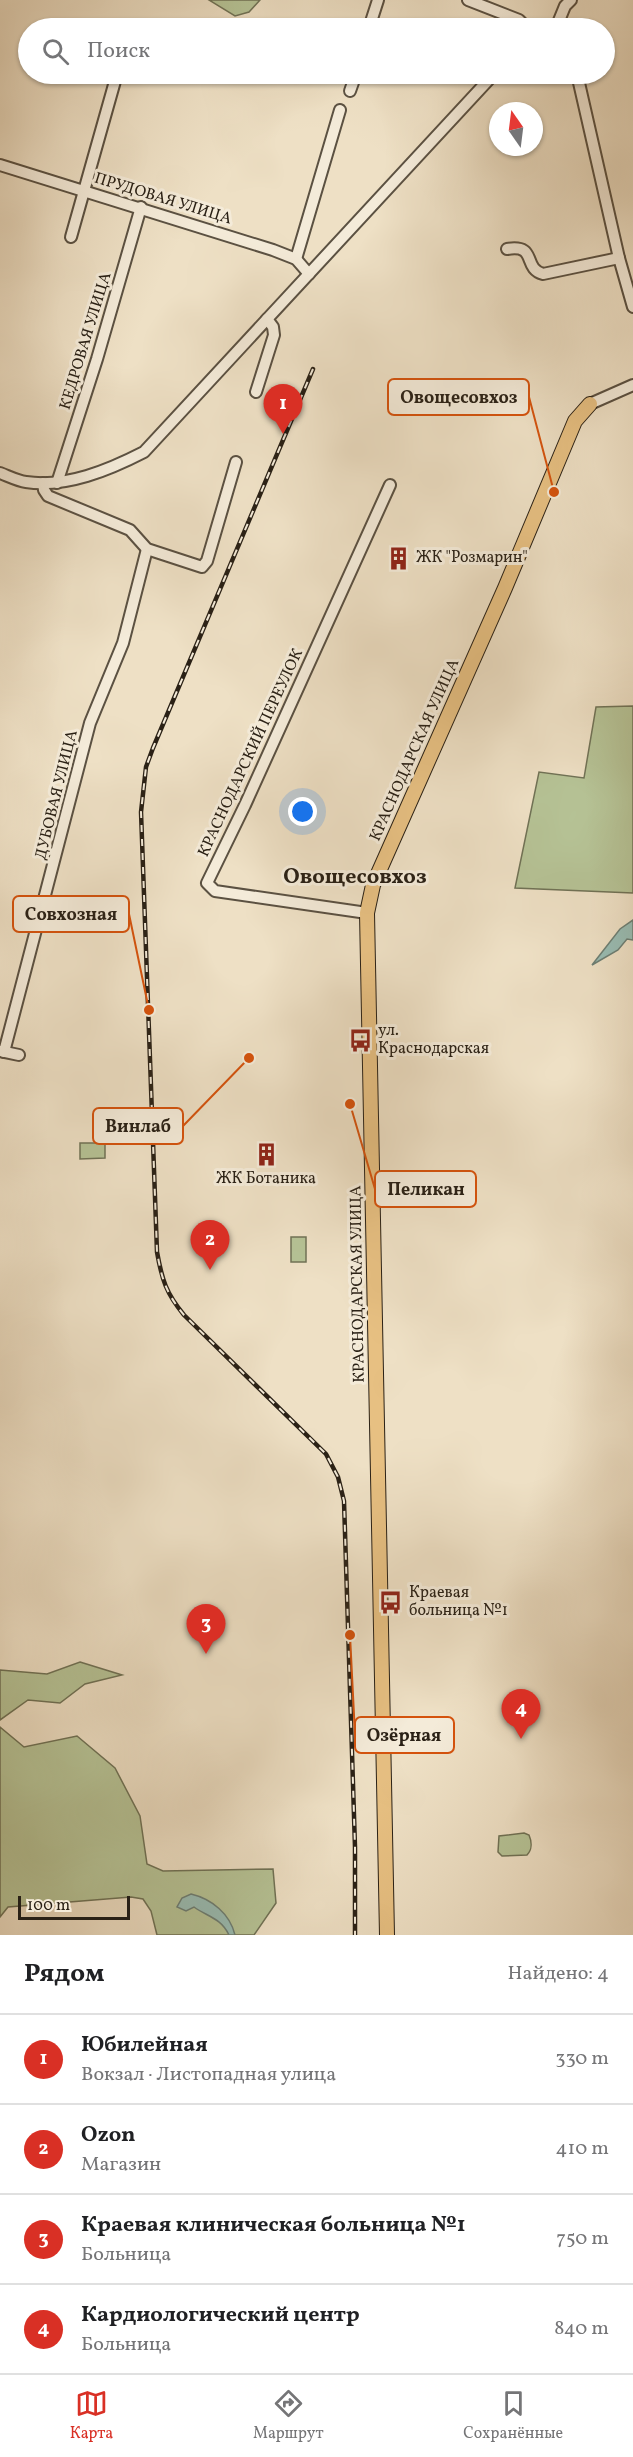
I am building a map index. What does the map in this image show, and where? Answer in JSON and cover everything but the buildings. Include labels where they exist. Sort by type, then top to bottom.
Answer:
[{"type":"main road","name":"КРАСНОДАРСКАЯ УЛИЦА","points":[[387,1935],[367,913],[373,885],[509,579],[575,421],[590,404]]},
{"type":"street","points":[[372,18],[378,0]]},
{"type":"street","points":[[468,0],[482,3],[515,18]]},
{"type":"street","points":[[560,18],[565,6],[571,0]]},
{"type":"street","points":[[70,237],[114,84]]},
{"type":"street","points":[[350,92],[353,84]]},
{"type":"street","points":[[0,472],[24,482],[57,483],[113,466],[144,452],[485,84]]},
{"type":"street","points":[[579,84],[619,258],[633,307]]},
{"type":"street","points":[[296,259],[340,110]]},
{"type":"street","name":"ПРУДОВАЯ УЛИЦА","points":[[0,165],[263,246],[296,259],[309,274]]},
{"type":"street","name":"КЕДРОВАЯ УЛИЦА","points":[[57,483],[97,359],[141,207]]},
{"type":"street","points":[[507,249],[522,248],[527,253],[534,269],[543,273],[619,258]]},
{"type":"street","points":[[255,392],[274,335],[273,327],[267,319]]},
{"type":"street","name":"КРАСНОДАРСКАЯ УЛИЦА","points":[[590,404],[633,385]]},
{"type":"street","points":[[43,483],[48,496],[129,530],[147,549],[202,567],[207,561],[236,462]]},
{"type":"street","name":"КРАСНОДАРСКИЙ ПЕРЕУЛОК","points":[[367,913],[215,891],[207,883],[245,805],[390,485]]},
{"type":"street","name":"ДУБОВАЯ УЛИЦА","points":[[2,1051],[90,723],[123,643],[147,549]]},
{"type":"street","points":[[2,1051],[19,1054]]},
{"type":"green space","points":[[209,0],[260,0],[249,12],[235,16]]},
{"type":"green space","points":[[633,706],[633,893],[515,888],[539,772],[584,778],[596,707]]},
{"type":"green space","points":[[80,1143],[105,1143],[105,1158],[80,1159]]},
{"type":"green space","points":[[291,1237],[306,1237],[306,1262],[291,1262]]},
{"type":"green space","points":[[80,1662],[122,1675],[85,1684],[60,1703],[28,1700],[0,1720],[0,1670],[47,1674]]},
{"type":"green space","points":[[0,1727],[24,1747],[77,1736],[115,1768],[140,1816],[147,1864],[163,1871],[273,1869],[276,1903],[254,1935],[157,1935],[151,1911],[143,1899],[131,1897],[8,1907],[0,1917]]},
{"type":"green space","points":[[524,1833],[529,1835],[531,1840],[531,1848],[527,1855],[502,1856],[498,1852],[499,1836]]},
{"type":"water","points":[[633,920],[633,940],[627,939],[618,950],[592,965],[620,929]]},
{"type":"water","points":[[191,1894],[199,1896],[219,1909],[229,1920],[235,1935],[229,1935],[218,1921],[194,1907],[186,1911],[177,1907],[182,1898]]},
{"type":"railway","points":[[313,369],[153,748],[146,767],[141,812],[157,1252],[163,1278],[169,1293],[184,1315],[326,1454],[338,1477],[344,1501],[355,1847],[355,1935]]},
{"type":"place","name":"Юбилейная","points":[[283,434]]},
{"type":"place","name":"Овощесовхоз","points":[[554,492]]},
{"type":"place","name":"ЖК \"Розмарин\"","points":[[398,558]]},
{"type":"place","name":"Совхозная","points":[[149,1010]]},
{"type":"place","name":"ул. Краснодарская","points":[[360,1040]]},
{"type":"place","name":"Винлаб","points":[[249,1058]]},
{"type":"place","name":"Пеликан","points":[[350,1104]]},
{"type":"place","name":"ЖК Ботаника","points":[[266,1154]]},
{"type":"place","name":"Ozon","points":[[210,1270]]},
{"type":"place","name":"Краевая больница №1","points":[[391,1602]]},
{"type":"place","name":"Озёрная","points":[[350,1635]]},
{"type":"place","name":"Краевая клиническая больница №1","points":[[206,1654]]},
{"type":"place","name":"Кардиологический центр","points":[[521,1739]]},
{"type":"district","name":"Овощесовхоз","points":[[355,877]]}]
